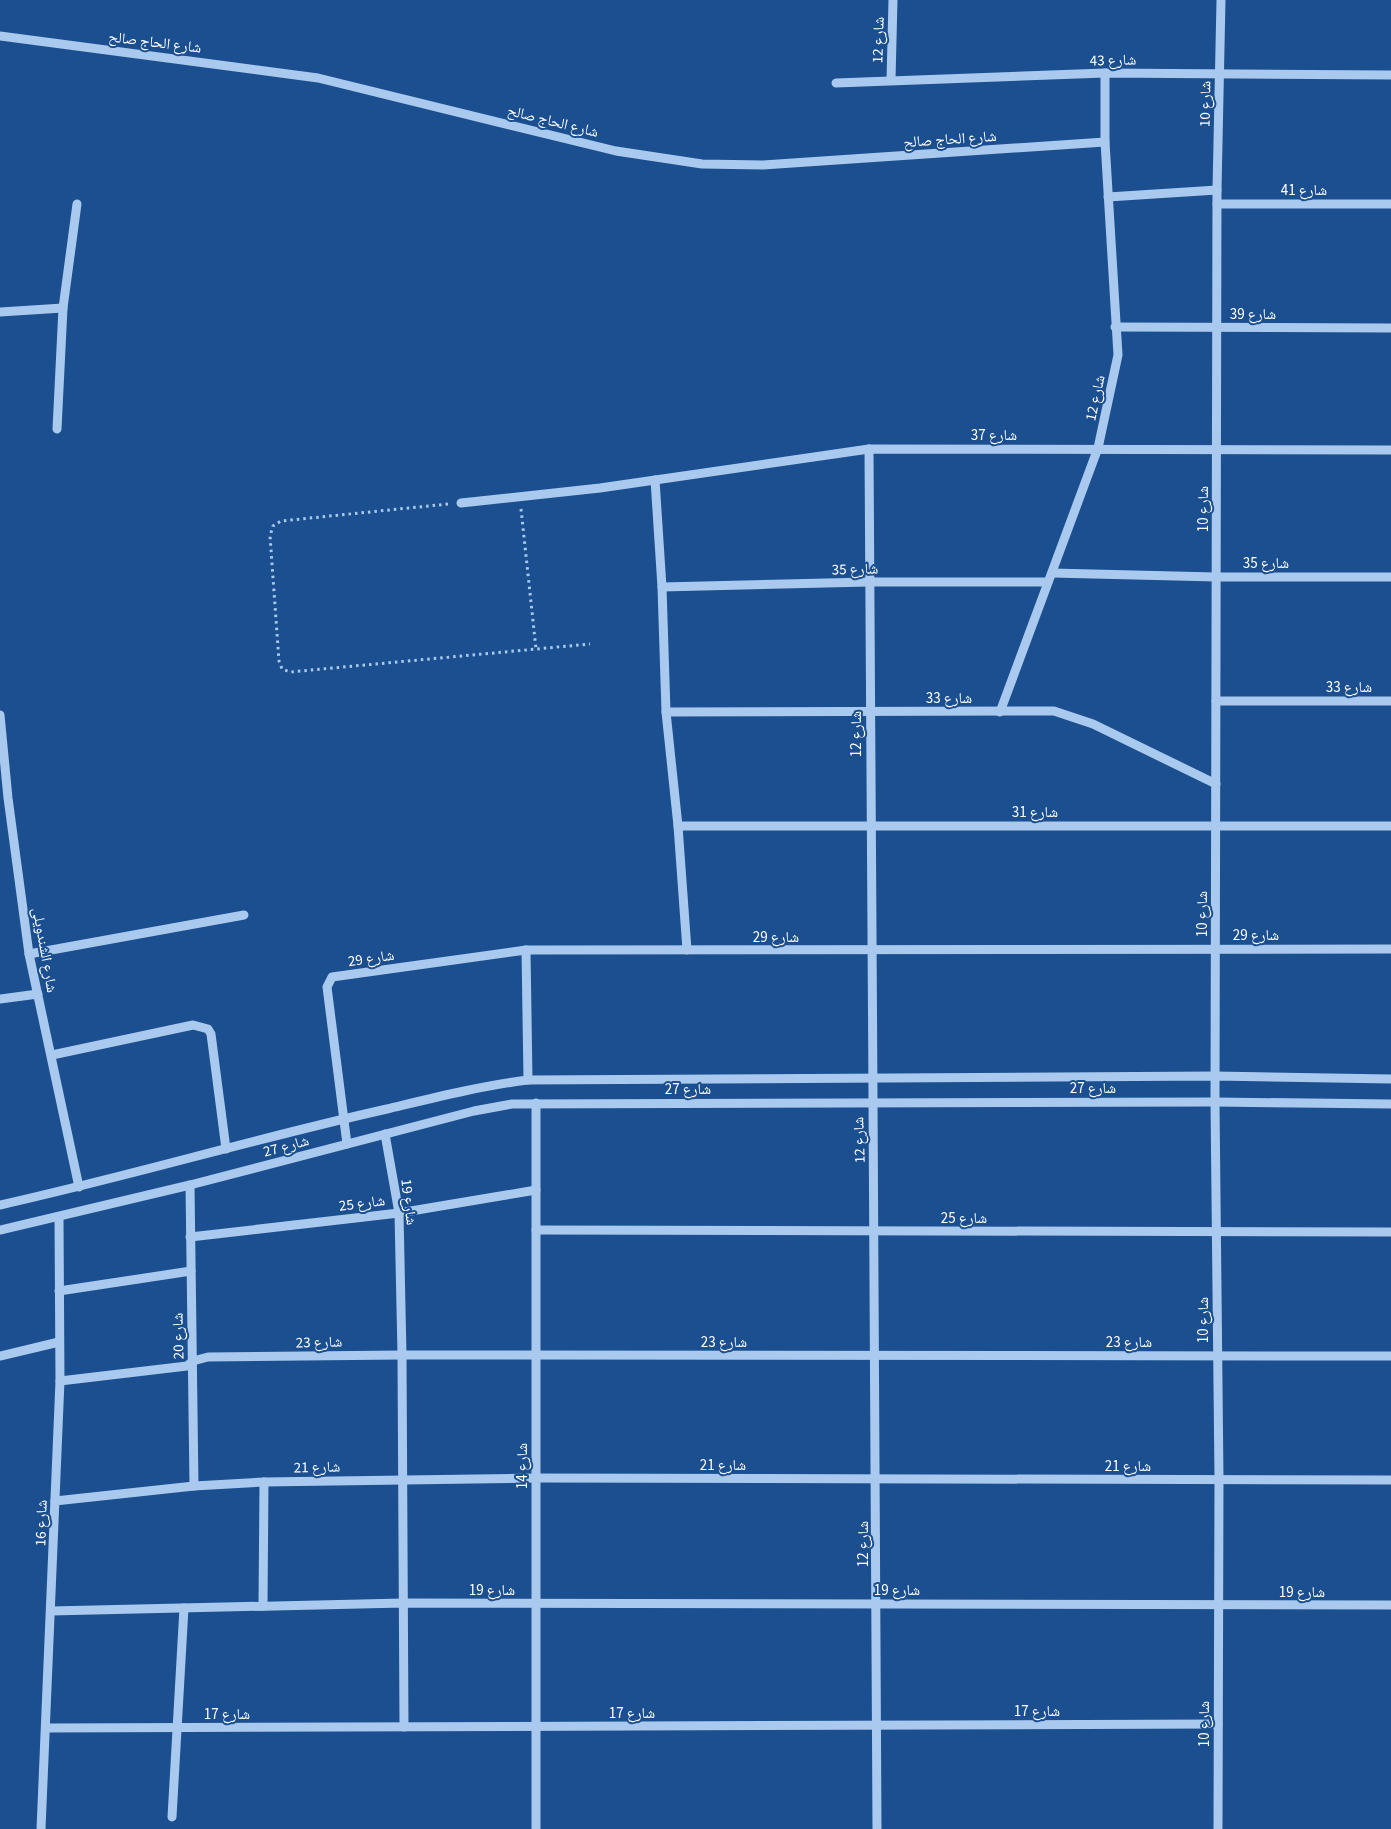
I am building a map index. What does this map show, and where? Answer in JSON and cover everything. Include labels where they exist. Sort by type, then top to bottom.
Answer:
[{"type":"street","name":"شارع 12","points":[[891,80],[893,0]]},
{"type":"street","name":"شارع 10","points":[[1218,1829],[1219,1479],[1215,1076],[1217,190],[1221,0]]},
{"type":"street","name":"شارع الحاج صالح","points":[[0,36],[318,78],[616,151],[702,164],[763,165],[1105,142]]},
{"type":"street","name":"شارع 12","points":[[1000,712],[1098,448],[1118,355],[1105,142],[1105,73]]},
{"type":"street","name":"شارع 43","points":[[836,83],[1105,73],[1391,76]]},
{"type":"street","points":[[1108,196],[1217,190]]},
{"type":"street","points":[[58,429],[63,308],[76,204]]},
{"type":"street","name":"شارع 41","points":[[1218,204],[1391,204]]},
{"type":"street","points":[[0,312],[63,308]]},
{"type":"street","name":"شارع 39","points":[[1115,328],[1391,328]]},
{"type":"street","name":"شارع 12","points":[[869,449],[872,1102],[876,1232],[877,1829]]},
{"type":"street","name":"شارع 37","points":[[461,503],[600,488],[869,449],[1391,450]]},
{"type":"street","points":[[655,480],[662,587],[666,712],[678,826],[686,950]]},
{"type":"street","name":"شارع 35","points":[[1052,573],[1216,577],[1391,576]]},
{"type":"street","name":"شارع 35","points":[[662,587],[869,582],[1048,582]]},
{"type":"street","name":"شارع 33","points":[[1216,701],[1391,701]]},
{"type":"street","name":"شارع 33","points":[[666,712],[1054,711],[1080,718],[1216,784]]},
{"type":"street","name":"شارع الشندويلى","points":[[0,716],[4,798],[29,954],[79,1187]]},
{"type":"street","name":"شارع 31","points":[[678,826],[1391,826]]},
{"type":"street","points":[[29,954],[244,915]]},
{"type":"street","name":"شارع 29","points":[[347,1144],[327,987],[332,978],[526,950],[1391,949]]},
{"type":"street","points":[[526,950],[528,1080]]},
{"type":"street","points":[[0,999],[38,994]]},
{"type":"street","points":[[52,1055],[193,1025],[208,1029],[211,1034],[226,1149]]},
{"type":"street","name":"شارع 27","points":[[0,1205],[79,1187],[344,1119],[468,1090],[528,1080],[1215,1076],[1391,1079]]},
{"type":"street","name":"شارع 27","points":[[0,1230],[60,1218],[474,1111],[512,1104],[1215,1102],[1391,1104]]},
{"type":"street","name":"شارع 14","points":[[536,1103],[536,1829]]},
{"type":"street","name":"شارع 19","points":[[385,1134],[399,1213],[404,1480],[404,1727]]},
{"type":"street","name":"شارع 20","points":[[190,1185],[194,1486]]},
{"type":"street","name":"شارع 25","points":[[190,1237],[399,1213],[536,1190]]},
{"type":"street","name":"شارع 16","points":[[41,1829],[60,1381],[60,1218]]},
{"type":"street","name":"شارع 25","points":[[536,1230],[1391,1232]]},
{"type":"street","points":[[59,1291],[191,1271]]},
{"type":"street","points":[[0,1356],[60,1342]]},
{"type":"street","name":"شارع 23","points":[[60,1381],[187,1366],[192,1361],[208,1357],[402,1355],[1391,1356]]},
{"type":"street","name":"شارع 21","points":[[55,1502],[194,1486],[264,1482],[536,1478],[1391,1480]]},
{"type":"street","points":[[264,1482],[264,1606]]},
{"type":"street","name":"شارع 19","points":[[51,1611],[403,1603],[1391,1605]]},
{"type":"street","points":[[172,1817],[184,1608]]},
{"type":"street","name":"شارع 17","points":[[46,1728],[1218,1724]]},
{"type":"path","points":[[520,496],[536,649]]},
{"type":"path","points":[[461,503],[281,521],[273,526],[270,536],[280,665],[290,672],[590,644]]}]
